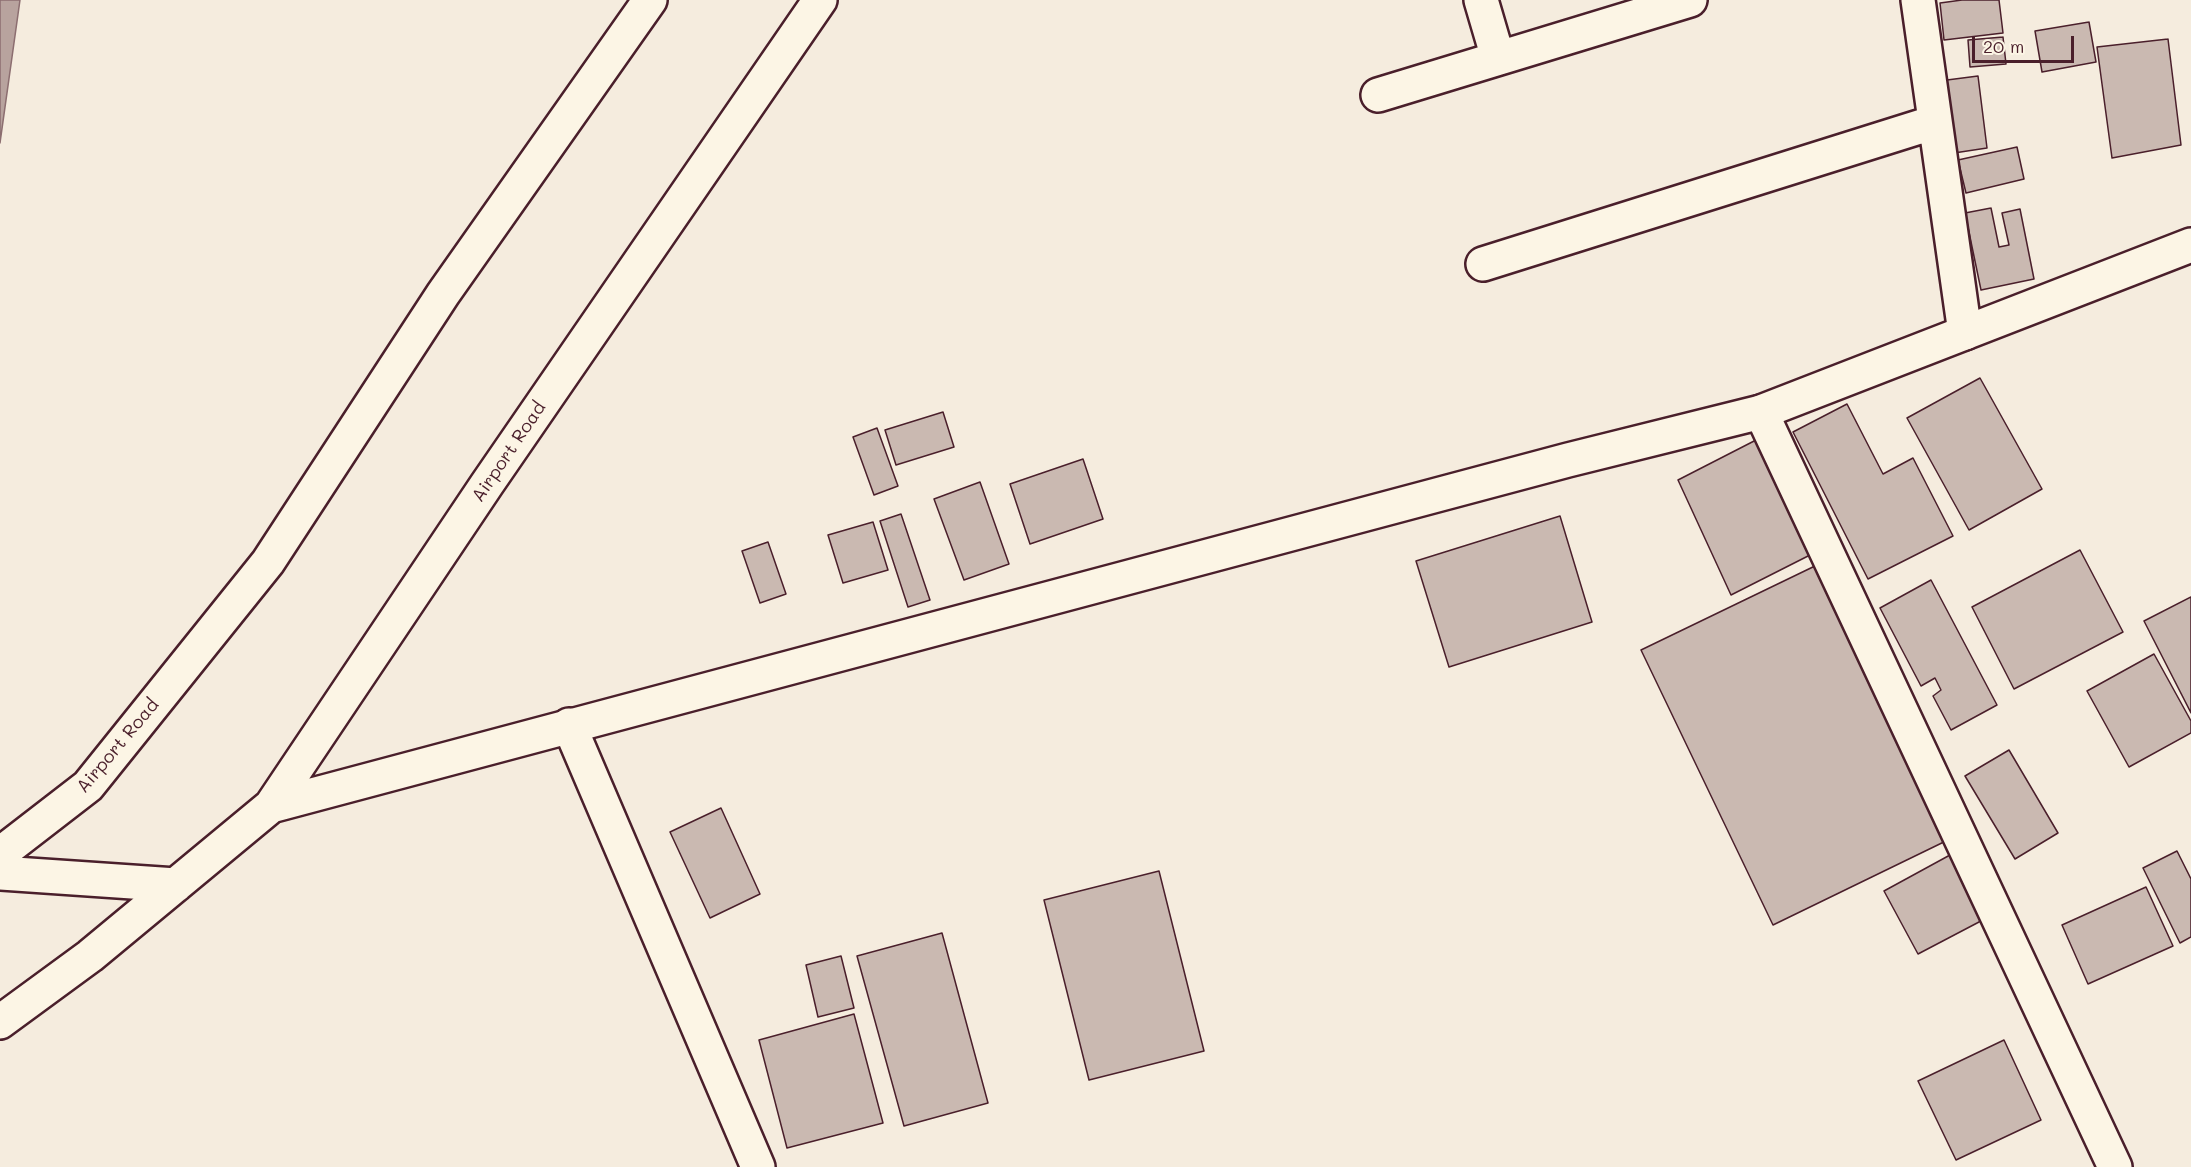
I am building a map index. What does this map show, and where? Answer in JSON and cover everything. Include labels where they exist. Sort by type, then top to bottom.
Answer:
[{"type":"street","name":"Airport Road","points":[[0,854],[88,786],[268,562],[443,294],[650,0]]},
{"type":"street","name":"Airport Road","points":[[0,1022],[90,956],[271,806],[487,484],[820,0]]},
{"type":"street","points":[[1481,0],[1498,58]]},
{"type":"street","points":[[1917,0],[1965,333]]},
{"type":"street","points":[[1378,95],[1670,3]]},
{"type":"street","points":[[1483,264],[1935,122]]},
{"type":"street","points":[[271,806],[1545,466],[1761,412],[2191,245]]},
{"type":"street","points":[[1761,412],[2115,1167]]},
{"type":"street","points":[[569,725],[758,1167]]},
{"type":"street","points":[[0,873],[176,885]]},
{"type":"shaded area","points":[[0,0],[20,0],[0,143]]},
{"type":"building","points":[[1962,0],[1999,0],[2003,33],[1944,40],[1940,3]]},
{"type":"building","points":[[2089,22],[2096,62],[2042,72],[2035,31]]},
{"type":"building","points":[[2003,37],[2006,64],[1970,67],[1968,40]]},
{"type":"building","points":[[2168,39],[2181,145],[2112,158],[2097,47]]},
{"type":"building","points":[[1978,76],[1987,148],[1954,153],[1947,80]]},
{"type":"building","points":[[2017,147],[2024,179],[1966,193],[1958,160]]},
{"type":"building","points":[[1991,208],[1999,247],[2009,245],[2002,213],[2020,209],[2034,279],[1981,290],[1965,213]]},
{"type":"building","points":[[1980,378],[2042,489],[1969,530],[1907,418]]},
{"type":"building","points":[[1847,404],[1883,474],[1913,458],[1953,536],[1868,579],[1793,432]]},
{"type":"building","points":[[943,412],[954,447],[896,465],[885,430]]},
{"type":"building","points":[[877,428],[898,486],[874,495],[853,437]]},
{"type":"building","points":[[1758,439],[1812,554],[1731,595],[1678,480]]},
{"type":"building","points":[[1083,459],[1103,519],[1030,544],[1010,484]]},
{"type":"building","points":[[980,482],[1009,564],[964,580],[934,499]]},
{"type":"building","points":[[901,514],[930,600],[908,607],[880,521]]},
{"type":"building","points":[[1560,516],[1592,622],[1449,667],[1416,561]]},
{"type":"building","points":[[873,522],[888,570],[843,583],[828,535]]},
{"type":"building","points":[[768,542],[786,594],[760,603],[742,551]]},
{"type":"building","points":[[2080,550],[2123,632],[2014,689],[1972,607]]},
{"type":"building","points":[[1817,565],[1950,839],[1773,925],[1641,650]]},
{"type":"building","points":[[1931,580],[1997,705],[1951,730],[1933,696],[1941,690],[1935,678],[1921,686],[1880,608]]},
{"type":"building","points":[[2191,597],[2191,713],[2144,621]]},
{"type":"building","points":[[2154,654],[2191,721],[2191,733],[2129,767],[2087,691]]},
{"type":"building","points":[[2009,750],[2058,833],[2015,859],[1965,776]]},
{"type":"building","points":[[721,808],[760,894],[710,918],[670,832]]},
{"type":"building","points":[[2177,851],[2191,879],[2191,937],[2180,943],[2143,868]]},
{"type":"building","points":[[1950,855],[1983,916],[1979,922],[1918,954],[1884,891]]},
{"type":"building","points":[[1159,871],[1204,1051],[1089,1080],[1044,900]]},
{"type":"building","points":[[2146,887],[2173,946],[2088,984],[2062,925]]},
{"type":"building","points":[[942,933],[988,1103],[904,1126],[857,956]]},
{"type":"building","points":[[841,956],[854,1008],[818,1017],[806,965]]},
{"type":"building","points":[[854,1014],[883,1123],[787,1148],[759,1040]]},
{"type":"building","points":[[2004,1040],[2041,1120],[1956,1160],[1918,1081]]}]
